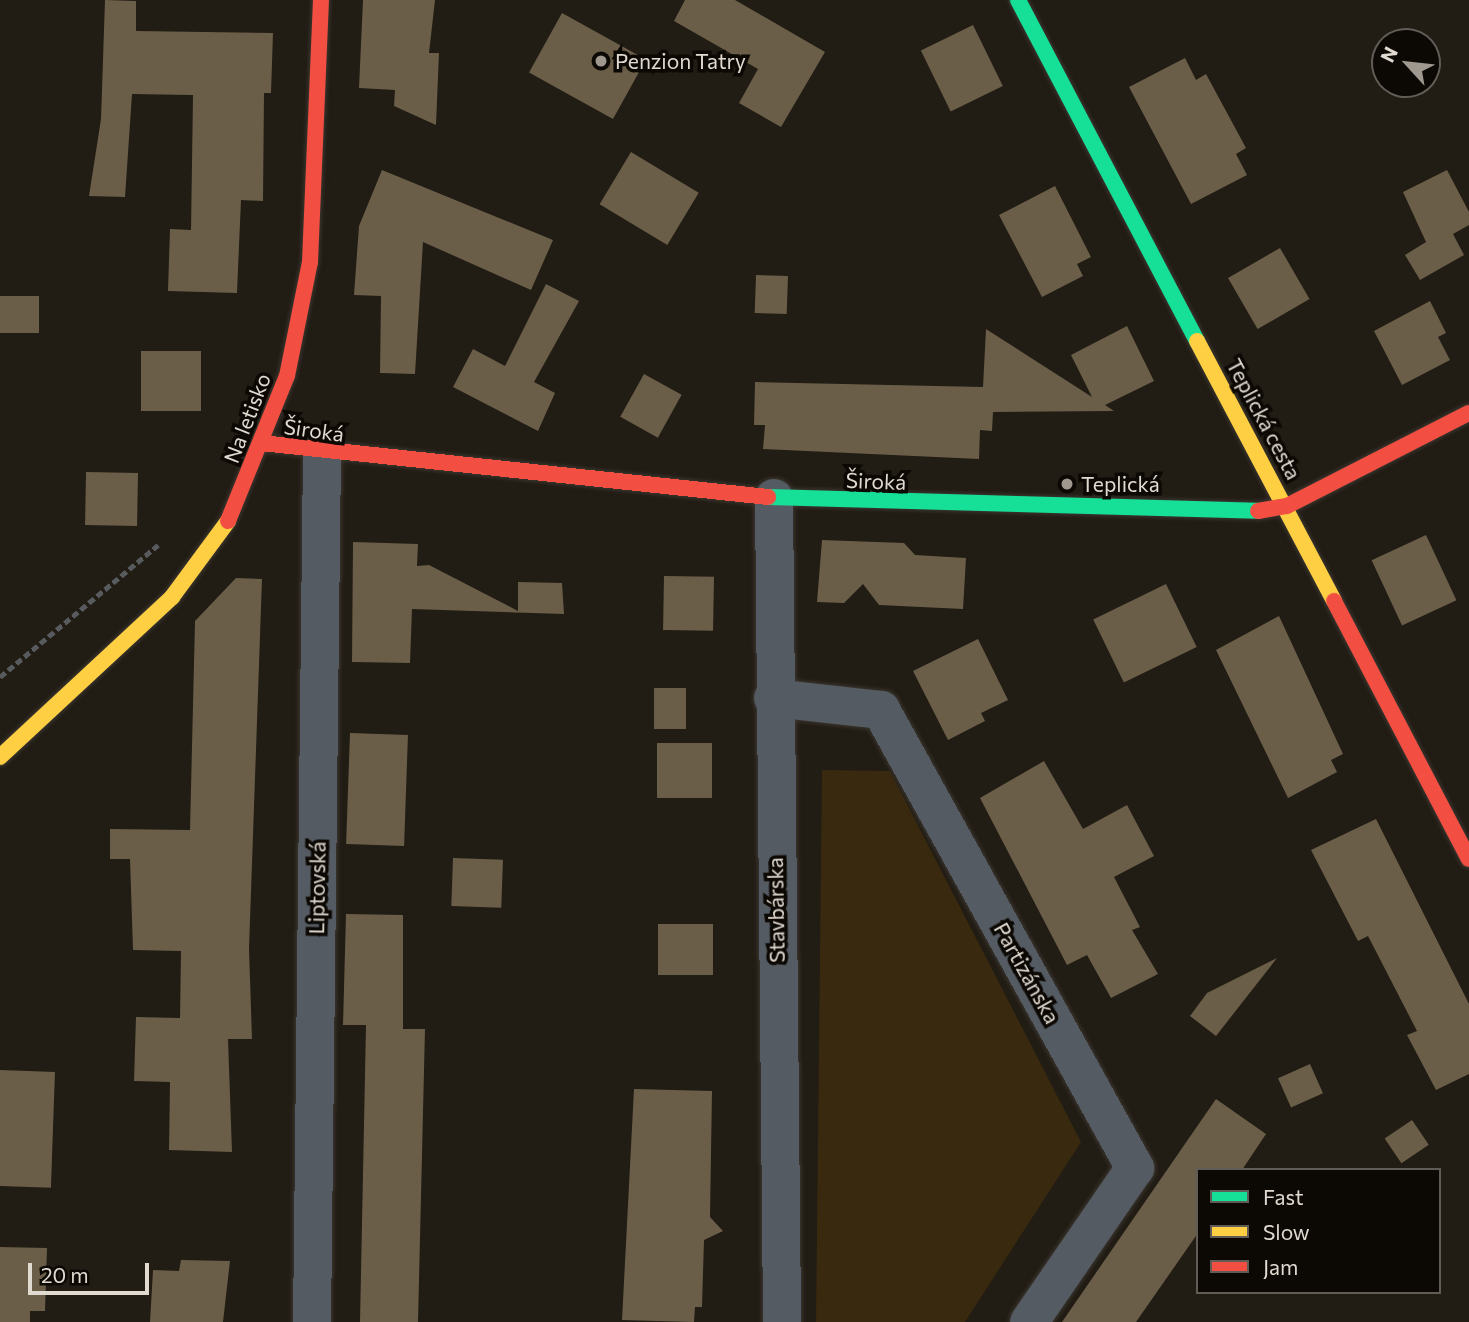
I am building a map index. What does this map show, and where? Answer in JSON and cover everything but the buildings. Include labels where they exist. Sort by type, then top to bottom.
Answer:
[{"type":"street","name":"Na letisko","points":[[0,757],[172,597],[227,524],[287,376],[310,262],[321,0]]},
{"type":"street","name":"Teplická cesta","points":[[1018,0],[1287,506],[1469,859]]},
{"type":"street","name":"Široká","points":[[261,443],[322,454],[774,498],[1237,515],[1287,506],[1469,413]]},
{"type":"street","name":"Liptovská","points":[[312,1322],[322,454]]},
{"type":"street","name":"Stavbárska","points":[[774,498],[782,1322]]},
{"type":"street","name":"Partizánska","points":[[774,698],[881,710],[1135,1168],[1029,1322]]},
{"type":"path","points":[[0,677],[166,538]]},
{"type":"shaded area","points":[[822,770],[890,771],[1081,1142],[965,1322],[816,1322]]},
{"type":"traffic: fast","points":[[1018,0],[1197,341]]},
{"type":"traffic: fast","points":[[768,497],[1258,511]]},
{"type":"traffic: slow","points":[[1197,341],[1334,601]]},
{"type":"traffic: slow","points":[[0,757],[172,597],[228,521]]},
{"type":"traffic: jam","points":[[228,521],[287,376],[310,262],[321,0]]},
{"type":"traffic: jam","points":[[1258,511],[1287,506],[1469,413]]},
{"type":"traffic: jam","points":[[261,443],[768,497]]},
{"type":"traffic: jam","points":[[1334,601],[1469,859]]},
{"type":"place","name":"Penzion Tatry","points":[[601,61]]},
{"type":"place","name":"Teplická","points":[[1067,484]]}]
